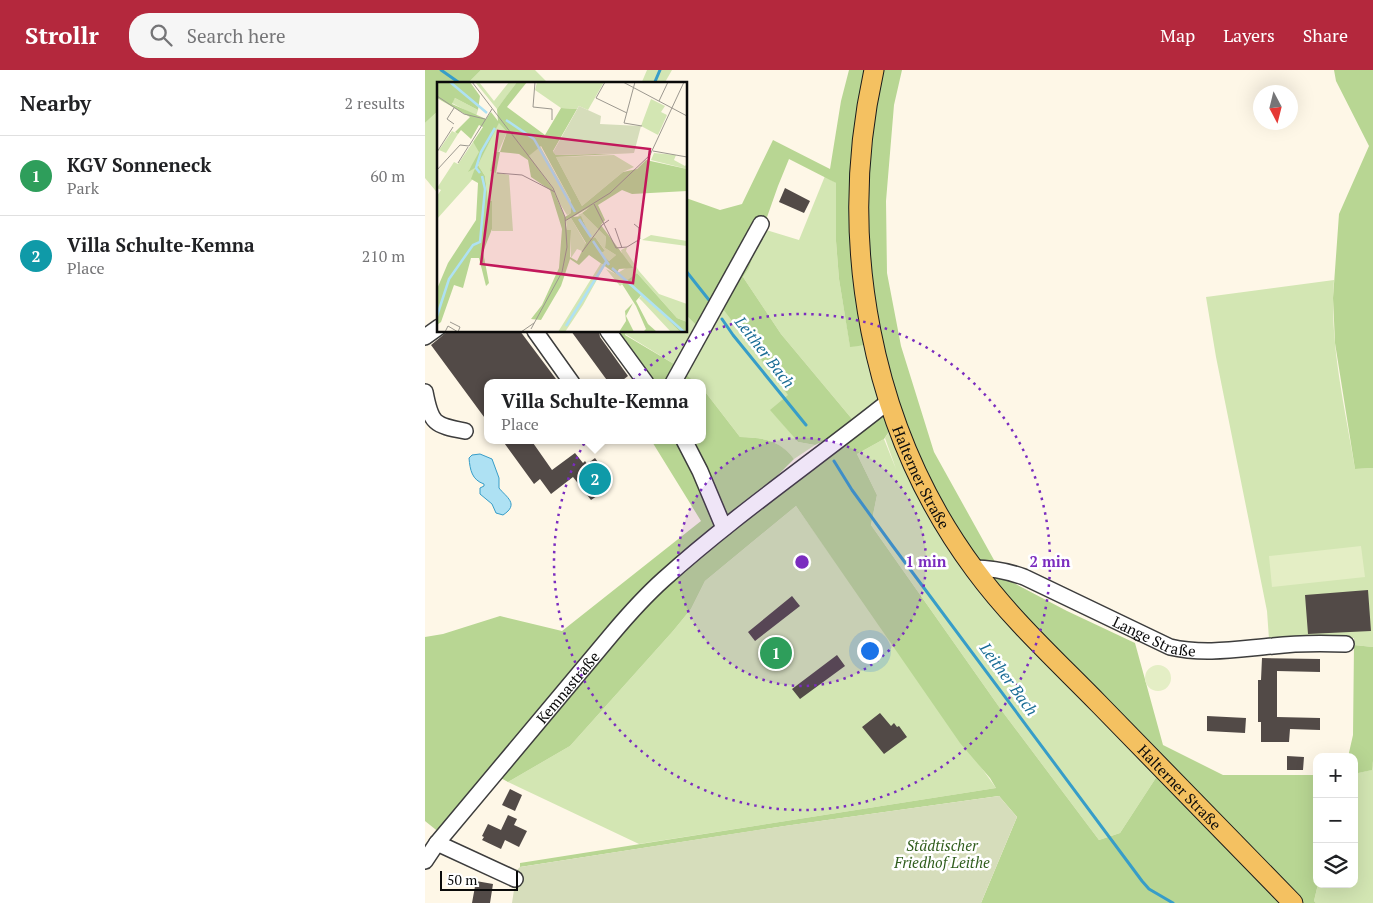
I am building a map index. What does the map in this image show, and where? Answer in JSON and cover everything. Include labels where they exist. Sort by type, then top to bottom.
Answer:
[{"type":"main road","name":"Halterner Straße","points":[[874,70],[862,140],[859,204],[863,285],[876,354],[889,401],[923,485],[973,568],[992,592],[1047,651],[1293,903]]},
{"type":"street","points":[[675,379],[761,224]]},
{"type":"street","points":[[425,337],[437,328]]},
{"type":"street","points":[[536,332],[569,379]]},
{"type":"street","points":[[609,332],[643,379]]},
{"type":"street","points":[[425,392],[429,413],[439,424],[444,427],[465,431]]},
{"type":"street","name":"Kemnastraße","points":[[425,861],[437,843],[637,605],[663,579],[724,528],[889,401]]},
{"type":"street","points":[[686,444],[700,471],[724,528]]},
{"type":"street","name":"Lange Straße","points":[[973,568],[999,570],[1024,577],[1170,647],[1187,651],[1239,650],[1303,643],[1346,644]]},
{"type":"street","points":[[437,843],[515,879]]},
{"type":"green space","points":[[425,70],[481,70],[469,82],[437,82],[437,112],[425,123]]},
{"type":"green space","points":[[481,70],[535,70],[547,82],[469,82]]},
{"type":"green space","points":[[647,70],[672,70],[665,82],[642,82]]},
{"type":"green space","points":[[849,70],[902,70],[894,105],[886,201],[887,273],[901,346],[934,452],[1004,578],[1067,611],[1135,643],[1163,745],[1223,775],[1313,775],[1313,888],[1317,888],[1314,901],[1316,903],[1296,903],[994,592],[938,511],[875,344],[850,347],[839,279],[836,241],[836,183],[789,159],[749,268],[743,277],[781,334],[857,425],[815,445],[798,442],[770,410],[788,395],[719,304],[697,326],[687,316],[687,198],[720,210],[742,204],[773,140],[830,169],[841,101]]},
{"type":"green space","points":[[1334,70],[1373,70],[1373,468],[1355,469],[1335,343],[1333,298],[1339,214],[1369,146],[1336,81]]},
{"type":"green space","points":[[437,112],[437,193],[425,178],[425,123]]},
{"type":"green space","points":[[825,176],[836,183],[836,241],[839,279],[850,346],[873,345],[887,401],[857,425],[781,334],[743,277],[749,268],[763,229],[799,240]]},
{"type":"green space","points":[[1334,280],[1333,304],[1336,351],[1355,469],[1373,468],[1373,647],[1354,645],[1354,638],[1307,636],[1269,639],[1267,611],[1216,357],[1206,297]]},
{"type":"green space","points":[[719,304],[789,395],[771,410],[798,442],[815,445],[794,459],[782,447],[770,441],[740,437],[706,393],[706,379],[691,379],[674,364],[625,334],[626,332],[687,332],[687,316],[697,326]]},
{"type":"green space","points":[[612,332],[626,332],[625,335],[674,364],[691,379],[649,379]]},
{"type":"green space","points":[[706,393],[740,437],[770,441],[782,447],[794,459],[732,521],[888,402],[895,423],[884,439],[857,454],[877,495],[871,525],[1002,711],[1099,840],[1120,833],[1161,770],[1292,903],[981,903],[1017,817],[999,796],[785,826],[520,867],[520,863],[996,788],[990,778],[960,743],[796,506],[705,581],[691,609],[673,631],[570,746],[508,782],[490,772],[440,833],[425,821],[425,637],[443,634],[500,616],[562,631],[701,521],[653,444],[706,444]]},
{"type":"green space","points":[[895,423],[913,468],[1161,770],[1120,833],[1099,840],[1002,711],[871,525],[877,495],[857,454],[884,439],[896,469],[885,438]]},
{"type":"green space","points":[[796,506],[996,788],[639,844],[508,782],[570,746],[691,609],[705,581]]},
{"type":"green space","points":[[1361,546],[1365,577],[1272,587],[1269,556]]},
{"type":"green space","points":[[1354,645],[1373,647],[1372,770],[1358,773],[1358,753],[1349,753],[1353,735]]},
{"type":"green space","points":[[1158,665],[1167,669],[1171,678],[1167,687],[1158,691],[1149,687],[1145,678],[1149,669]]},
{"type":"green space","points":[[1373,761],[1373,903],[1316,903],[1314,901],[1317,888],[1358,888],[1358,773],[1371,770]]},
{"type":"green space","name":"Städtischer Friedhof Leithe","points":[[999,796],[1017,817],[981,903],[512,903],[517,870],[520,867],[784,826]]},
{"type":"water","points":[[480,454],[492,459],[499,478],[499,488],[510,501],[511,507],[503,515],[496,513],[492,504],[480,494],[480,488],[484,484],[474,477],[469,458],[472,455]]},
{"type":"building","points":[[785,188],[810,201],[804,213],[779,202]]},
{"type":"building","points":[[447,332],[521,332],[556,379],[484,379],[484,417],[431,345]]},
{"type":"building","points":[[572,332],[599,332],[600,337],[628,376],[624,379],[606,379]]},
{"type":"building","points":[[505,444],[534,444],[552,470],[575,453],[583,463],[585,461],[587,464],[595,458],[600,465],[602,463],[611,476],[611,482],[608,482],[598,490],[597,496],[591,500],[573,477],[551,494],[540,479],[534,484]]},
{"type":"building","points":[[1368,590],[1371,631],[1308,634],[1305,595]]},
{"type":"building","points":[[792,596],[800,606],[755,641],[748,632]]},
{"type":"building","points":[[837,655],[845,666],[800,699],[792,689]]},
{"type":"building","points":[[1262,658],[1320,659],[1320,672],[1277,671],[1277,717],[1320,718],[1320,730],[1290,729],[1289,742],[1261,742],[1261,722],[1258,722],[1258,680],[1261,680]]},
{"type":"building","points":[[880,713],[891,726],[894,723],[897,727],[899,726],[907,737],[884,754],[862,727]]},
{"type":"building","points":[[1207,716],[1246,718],[1245,733],[1207,731]]},
{"type":"building","points":[[1287,756],[1304,757],[1303,770],[1287,770]]},
{"type":"building","points":[[510,789],[522,795],[515,811],[502,805]]},
{"type":"building","points":[[508,815],[517,819],[514,825],[527,831],[519,847],[505,840],[501,849],[482,840],[488,824],[501,830]]},
{"type":"building","points":[[476,881],[493,884],[490,903],[472,903]]},
{"type":"waterway","name":"Leither Bach","points":[[441,70],[458,82]]},
{"type":"waterway","points":[[655,82],[660,70]]},
{"type":"waterway","name":"Leither Bach","points":[[687,272],[709,300]]},
{"type":"waterway","name":"Leither Bach","points":[[722,319],[806,425]]},
{"type":"waterway","name":"Leither Bach","points":[[834,461],[852,490],[892,545],[1142,881],[1149,889],[1173,903]]},
{"type":"place","name":"Villa Schulte-Kemna","points":[[595,479]]},
{"type":"place","name":"KGV Sonneneck","points":[[776,653]]}]
